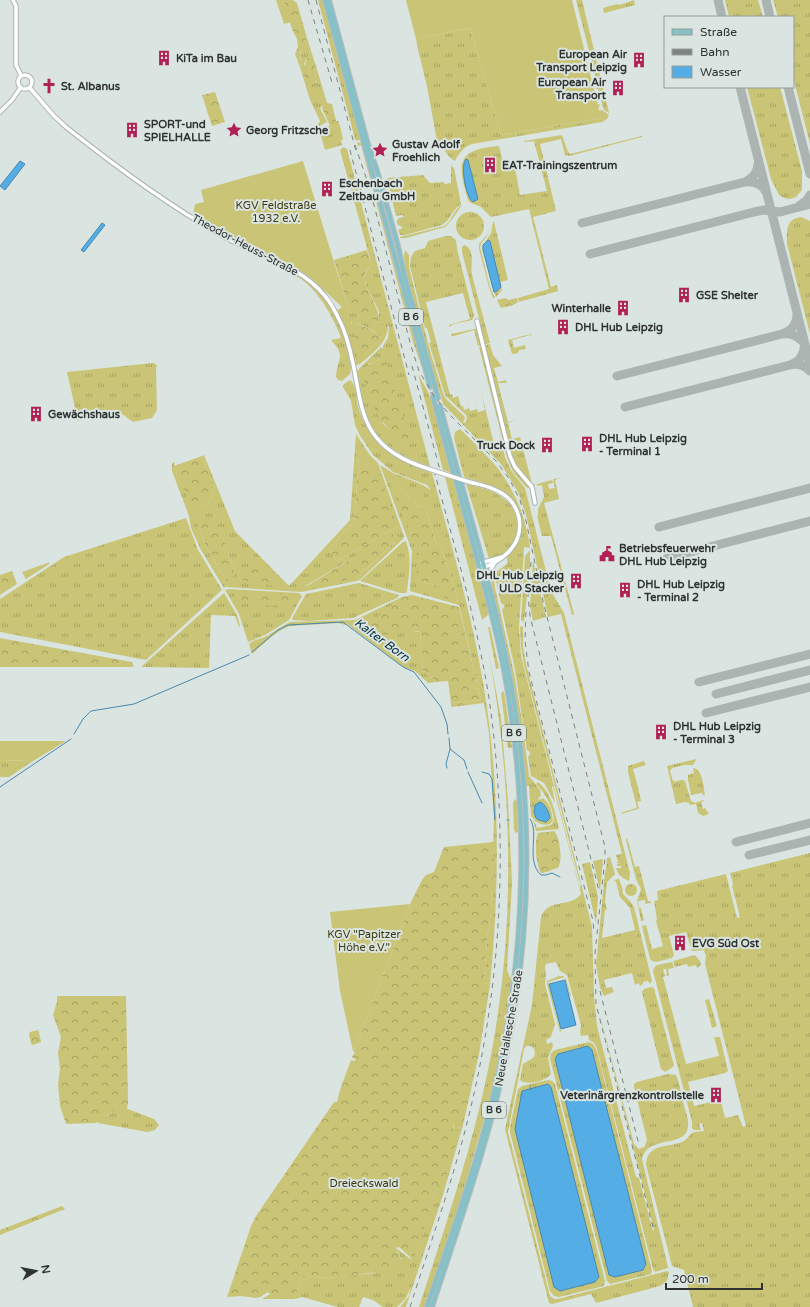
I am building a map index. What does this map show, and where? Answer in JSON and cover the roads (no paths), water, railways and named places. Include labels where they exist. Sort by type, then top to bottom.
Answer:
[{"type":"main road","name":"B 6","points":[[325,0],[365,140],[378,174],[438,398]]},
{"type":"main road","name":"B 6","points":[[329,0],[430,386]]},
{"type":"main road","points":[[433,397],[454,474]]},
{"type":"main road","points":[[440,406],[459,476]]},
{"type":"main road","name":"B 6","points":[[456,480],[504,669],[516,749],[521,826],[523,906]]},
{"type":"main road","name":"B 6","points":[[461,482],[488,579],[508,668],[521,755],[526,838],[523,906]]},
{"type":"main road","name":"Neue Hallesche Straße","points":[[427,1307],[474,1162],[496,1081],[504,1045],[514,981],[523,906]]},
{"type":"main road","name":"Neue Hallesche Straße","points":[[432,1307],[479,1161],[501,1082],[518,983],[523,906]]},
{"type":"street","points":[[13,0],[16,6],[16,66],[21,75]]},
{"type":"street","points":[[20,87],[25,89],[29,87],[32,82],[31,78],[27,75],[21,75]]},
{"type":"street","points":[[20,87],[18,81],[21,75]]},
{"type":"street","points":[[0,112],[12,100],[20,87]]},
{"type":"street","name":"Theodor-Heuss-Straße","points":[[29,87],[54,116],[66,127],[161,198],[221,235],[290,268],[310,281],[326,296],[338,316],[347,339],[360,402],[370,428],[384,445],[395,454],[411,463],[502,493],[508,497],[516,509],[520,522],[518,537],[511,550],[495,563],[484,564]]},
{"type":"street","points":[[477,321],[510,456],[515,467],[532,487],[535,503]]},
{"type":"street","name":"Theodor-Heuss-Straße","points":[[479,566],[504,556]]},
{"type":"street","points":[[488,579],[491,569],[495,563]]},
{"type":"water","points":[[466,159],[468,160],[478,199],[473,202],[468,195],[465,182],[464,163]]},
{"type":"water","points":[[20,161],[25,164],[5,190],[0,186]]},
{"type":"water","points":[[102,223],[105,225],[84,252],[81,250]]},
{"type":"water","points":[[488,240],[490,241],[501,287],[496,292],[494,292],[483,250],[483,245]]},
{"type":"water","points":[[540,802],[548,811],[550,818],[546,822],[536,818],[534,812],[535,805]]},
{"type":"water","points":[[565,980],[576,1025],[561,1029],[549,984]]},
{"type":"water","points":[[588,1046],[592,1050],[646,1264],[643,1270],[615,1277],[609,1275],[555,1059],[558,1054]]},
{"type":"water","points":[[548,1084],[551,1087],[599,1277],[595,1282],[560,1291],[554,1287],[515,1129],[522,1091]]},
{"type":"waterway","name":"Kalter Born","points":[[252,652],[278,630],[288,625],[343,622],[399,664],[414,672],[441,707],[447,724],[448,734]]},
{"type":"waterway","name":"Kalter Born","points":[[74,734],[83,719],[91,711],[134,704],[249,655]]},
{"type":"waterway","name":"Kalter Born","points":[[449,738],[450,749],[464,760],[467,769]]},
{"type":"waterway","name":"Kalter Born","points":[[0,787],[71,739]]},
{"type":"waterway","points":[[447,768],[446,764],[450,749]]},
{"type":"waterway","name":"Kalter Born","points":[[468,772],[482,803]]},
{"type":"waterway","points":[[482,772],[489,774],[492,779],[495,820]]},
{"type":"waterway","name":"Kalter Born","points":[[530,819],[534,832],[533,854],[536,869],[541,875],[552,873],[560,877]]},
{"type":"tunnel","points":[[430,386],[433,397]]},
{"type":"railway","points":[[308,0],[333,86]]},
{"type":"railway","points":[[316,0],[356,151]]},
{"type":"railway","points":[[355,145],[369,186],[411,346],[419,371],[434,396],[449,414],[496,461],[510,480],[520,500],[526,521],[543,601],[605,847],[595,953],[596,1004],[654,1231]]},
{"type":"railway","points":[[350,150],[409,375]]},
{"type":"railway","points":[[412,366],[440,470]]},
{"type":"railway","points":[[410,1307],[452,1177],[473,1098],[491,999],[499,899],[499,798],[489,698],[472,613],[435,474]]},
{"type":"railway","points":[[531,562],[528,596],[530,616],[599,891]]},
{"type":"railway","points":[[526,612],[525,641],[529,672],[593,921],[594,932]]},
{"type":"railway","points":[[600,991],[639,1145]]},
{"type":"place","name":"KiTa im Bau","points":[[164,58]]},
{"type":"place","name":"European Air Transport Leipzig","points":[[639,60]]},
{"type":"place","name":"St. Albanus","points":[[49,86]]},
{"type":"place","name":"European Air Transport","points":[[618,88]]},
{"type":"place","name":"SPORT-und SPIELHALLE","points":[[132,130]]},
{"type":"place","name":"Georg Fritzsche","points":[[234,130]]},
{"type":"place","name":"Gustav Adolf Froehlich","points":[[380,150]]},
{"type":"place","name":"EAT-Trainingszentrum","points":[[490,165]]},
{"type":"place","name":"Eschenbach Zeltbau GmbH","points":[[327,189]]},
{"type":"place","name":"GSE Shelter","points":[[684,295]]},
{"type":"place","name":"Winterhalle","points":[[623,308]]},
{"type":"place","name":"DHL Hub Leipzig","points":[[563,327]]},
{"type":"place","name":"Gewächshaus","points":[[36,414]]},
{"type":"place","name":"DHL Hub Leipzig - Terminal 1","points":[[587,444]]},
{"type":"place","name":"Truck Dock","points":[[547,445]]},
{"type":"place","name":"Betriebsfeuerwehr DHL Hub Leipzig","points":[[607,554]]},
{"type":"place","name":"DHL Hub Leipzig ULD Stacker","points":[[576,581]]},
{"type":"place","name":"DHL Hub Leipzig - Terminal 2","points":[[625,590]]},
{"type":"place","name":"DHL Hub Leipzig - Terminal 3","points":[[661,732]]},
{"type":"place","name":"EVG Süd Ost","points":[[680,943]]},
{"type":"place","name":"Veterinärgrenzkontrollstelle","points":[[716,1095]]},
{"type":"park label","name":"KGV Feldstraße 1932 e.V.","points":[[276,211]]},
{"type":"park label","name":"KGV \"Papitzer Höhe e.V.\"","points":[[364,940]]},
{"type":"park label","name":"Dreieckswald","points":[[364,1183]]}]
